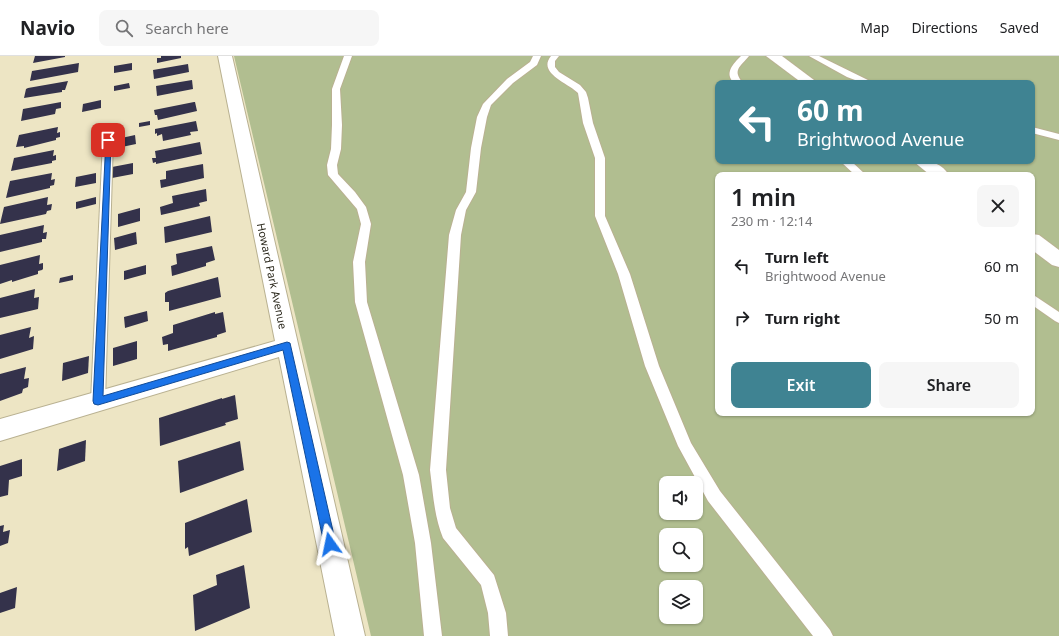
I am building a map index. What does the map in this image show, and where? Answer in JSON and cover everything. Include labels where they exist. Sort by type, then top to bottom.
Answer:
[{"type":"street","name":"Howard Park Avenue","points":[[225,56],[350,636]]},
{"type":"street","points":[[773,56],[807,80]]},
{"type":"street","points":[[925,164],[937,172]]},
{"type":"street","points":[[1035,242],[1059,260]]},
{"type":"street","points":[[0,430],[287,346]]},
{"type":"lane","points":[[348,56],[336,89],[337,125],[336,149],[332,165],[333,175],[351,194],[362,209],[366,224],[359,262],[361,302],[411,475],[423,543],[434,636]]},
{"type":"lane","points":[[499,636],[497,613],[488,581],[449,532],[442,508],[439,462],[455,235],[461,210],[471,192],[476,148],[482,117],[487,104],[497,93],[534,63],[537,56]]},
{"type":"lane","points":[[555,56],[551,67],[556,74],[577,87],[582,92],[588,123],[600,158],[600,216],[624,274],[652,366],[685,446],[714,496],[824,636]]},
{"type":"lane","points":[[734,80],[732,76],[733,71],[745,56]]},
{"type":"lane","points":[[813,56],[850,76],[861,80]]},
{"type":"lane","points":[[1035,131],[1059,137]]},
{"type":"lane","points":[[98,401],[108,140]]},
{"type":"lane","points":[[848,164],[857,172]]},
{"type":"lane","points":[[1035,301],[1059,318]]},
{"type":"green space","points":[[234,56],[1059,56],[1059,636],[371,636]]},
{"type":"building","points":[[35,56],[65,56],[65,57],[33,63]]},
{"type":"building","points":[[161,56],[181,56],[181,58],[157,63],[157,58],[161,58]]},
{"type":"building","points":[[79,63],[78,72],[30,81],[32,71]]},
{"type":"building","points":[[132,63],[132,70],[114,73],[114,66]]},
{"type":"building","points":[[188,64],[189,72],[154,79],[153,70]]},
{"type":"building","points":[[192,80],[193,89],[157,96],[156,86]]},
{"type":"building","points":[[68,81],[65,90],[62,90],[62,92],[24,98],[26,89],[28,88]]},
{"type":"building","points":[[129,83],[130,88],[114,91],[114,86]]},
{"type":"building","points":[[101,100],[101,108],[82,112],[83,104]]},
{"type":"building","points":[[61,102],[61,108],[56,109],[55,114],[21,121],[23,109]]},
{"type":"building","points":[[195,102],[197,111],[158,120],[157,115],[155,115],[154,110]]},
{"type":"building","points":[[150,121],[150,125],[139,127],[139,123]]},
{"type":"building","points":[[196,121],[198,131],[190,132],[191,135],[163,141],[162,134],[157,136],[157,133],[155,134],[155,129]]},
{"type":"building","points":[[58,127],[57,133],[60,132],[60,137],[56,138],[56,140],[24,148],[24,146],[16,147],[19,135]]},
{"type":"building","points":[[135,135],[136,144],[117,148],[117,139]]},
{"type":"building","points":[[200,142],[202,154],[156,164],[156,162],[153,163],[152,158],[156,158],[155,151]]},
{"type":"building","points":[[54,150],[53,156],[56,155],[56,160],[52,161],[52,163],[11,171],[14,158]]},
{"type":"building","points":[[133,163],[133,174],[112,178],[112,167]]},
{"type":"building","points":[[203,164],[204,178],[161,188],[160,180],[166,179],[166,171]]},
{"type":"building","points":[[52,173],[51,180],[55,179],[54,185],[50,186],[50,188],[6,198],[10,181]]},
{"type":"building","points":[[96,173],[96,183],[75,187],[76,177]]},
{"type":"building","points":[[206,189],[207,201],[199,203],[200,206],[161,215],[160,207],[173,203],[172,196]]},
{"type":"building","points":[[48,197],[47,205],[52,204],[51,210],[47,211],[46,214],[0,224],[4,207]]},
{"type":"building","points":[[96,197],[96,204],[76,209],[76,202]]},
{"type":"building","points":[[140,208],[140,221],[118,227],[118,214]]},
{"type":"building","points":[[210,216],[212,232],[165,243],[164,227]]},
{"type":"building","points":[[44,225],[43,233],[47,232],[46,239],[42,239],[42,242],[0,252],[0,235]]},
{"type":"building","points":[[136,232],[137,244],[115,250],[114,238]]},
{"type":"building","points":[[212,246],[215,260],[206,263],[206,266],[172,276],[171,266],[177,264],[176,254]]},
{"type":"building","points":[[40,255],[39,264],[43,263],[43,269],[38,271],[38,274],[0,284],[0,265]]},
{"type":"building","points":[[146,265],[146,274],[124,280],[124,271]]},
{"type":"building","points":[[73,275],[73,280],[59,283],[60,278]]},
{"type":"building","points":[[218,277],[221,297],[169,311],[169,302],[165,302],[165,293]]},
{"type":"building","points":[[35,289],[34,298],[39,297],[38,309],[0,318],[0,298]]},
{"type":"building","points":[[147,311],[148,321],[125,328],[124,317]]},
{"type":"building","points":[[215,312],[215,314],[223,312],[226,332],[217,335],[217,337],[168,351],[168,344],[163,345],[162,337],[173,333],[173,325]]},
{"type":"building","points":[[31,327],[29,338],[34,336],[33,349],[0,359],[0,335]]},
{"type":"building","points":[[137,341],[137,359],[113,366],[113,348]]},
{"type":"building","points":[[89,356],[88,373],[62,381],[63,363]]},
{"type":"building","points":[[26,367],[24,379],[29,378],[28,387],[23,389],[22,393],[0,401],[0,374]]},
{"type":"building","points":[[235,395],[238,419],[225,423],[226,425],[160,446],[159,418]]},
{"type":"building","points":[[86,440],[85,461],[57,471],[59,449]]},
{"type":"building","points":[[240,441],[244,470],[180,493],[178,461]]},
{"type":"building","points":[[22,459],[22,476],[9,480],[8,495],[0,497],[0,466]]},
{"type":"building","points":[[247,499],[252,532],[189,556],[188,547],[185,549],[185,523]]},
{"type":"building","points":[[4,525],[3,532],[10,530],[8,543],[0,546],[0,526]]},
{"type":"building","points":[[244,565],[250,608],[195,631],[193,595],[217,585],[216,575]]},
{"type":"building","points":[[17,587],[15,608],[0,613],[0,593]]},
{"type":"route","points":[[108,140],[98,401],[287,346],[330,544]]}]
